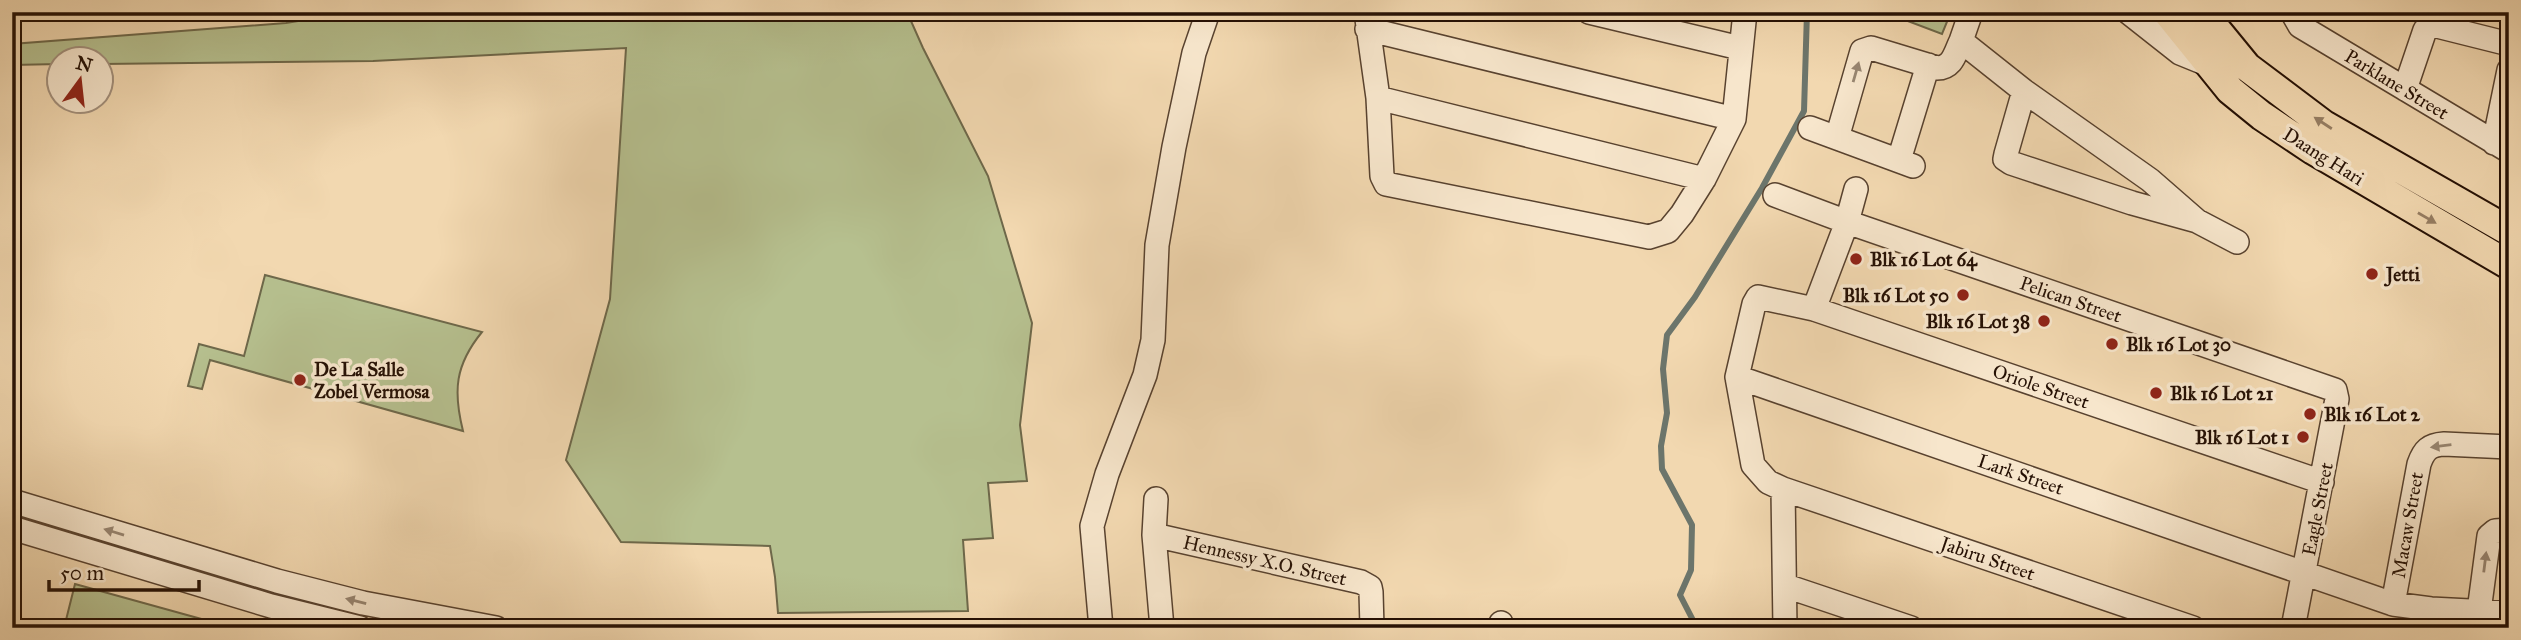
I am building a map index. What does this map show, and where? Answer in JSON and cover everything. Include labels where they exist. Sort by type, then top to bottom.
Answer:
[{"type":"main road","name":"Daang Hari","points":[[2166,12],[2207,64],[2262,117],[2368,183],[2509,265]]},
{"type":"main road","name":"Daang Hari","points":[[2202,12],[2247,67],[2279,93],[2324,125],[2509,231]]},
{"type":"main road","points":[[2368,183],[2382,158]]},
{"type":"street","points":[[1101,628],[1092,526],[1108,474],[1145,375],[1153,340],[1157,246],[1163,208],[1195,53],[1208,12]]},
{"type":"street","points":[[1589,12],[1740,48]]},
{"type":"street","points":[[1734,118],[1366,20],[1378,98],[1382,176],[1386,184],[1649,237],[1668,231],[1704,179],[1734,118],[1745,12]]},
{"type":"street","points":[[1837,138],[1862,51],[1871,48],[1945,68],[1950,64],[1961,41],[1971,12]]},
{"type":"street","points":[[2128,12],[2180,53],[2207,64]]},
{"type":"street","name":"Parklane Street","points":[[2292,12],[2300,26],[2502,147]]},
{"type":"street","points":[[2405,89],[2425,30],[2432,25],[2509,46]]},
{"type":"street","points":[[1961,41],[2024,91],[2150,180],[2197,221]]},
{"type":"street","points":[[1810,128],[1906,163],[1928,65]]},
{"type":"street","points":[[2502,147],[2509,71]]},
{"type":"street","points":[[2024,91],[2006,159],[2011,163],[2132,203],[2197,221],[2237,242]]},
{"type":"street","points":[[1378,98],[1704,179]]},
{"type":"street","points":[[2132,203],[2150,180]]},
{"type":"street","points":[[1814,309],[1847,222],[1856,189]]},
{"type":"street","name":"Pelican Street","points":[[1775,195],[2334,390]]},
{"type":"street","name":"Oriole Street","points":[[1737,377],[1758,297],[1814,309],[2322,482]]},
{"type":"street","name":"Jabiru Street","points":[[1737,377],[1753,465],[1768,482],[2193,628]]},
{"type":"street","name":"Lark Street","points":[[1737,377],[2393,604],[2509,613]]},
{"type":"street","name":"Eagle Street","points":[[2293,628],[2337,400],[2334,390]]},
{"type":"street","name":"Macaw Street","points":[[2393,604],[2419,464],[2425,450],[2434,444],[2509,447]]},
{"type":"street","points":[[1783,489],[1785,628]]},
{"type":"street","points":[[1156,499],[1154,535],[1166,627]]},
{"type":"street","points":[[12,501],[277,581],[363,603],[496,628]]},
{"type":"street","points":[[12,528],[271,606],[360,628]]},
{"type":"street","points":[[2479,611],[2489,536],[2494,531],[2509,530]]},
{"type":"street","name":"Hennessy X.O. Street","points":[[1154,535],[1362,582],[1370,587],[1372,628]]},
{"type":"street","points":[[1786,586],[1911,628]]},
{"type":"green space","points":[[353,12],[907,12],[988,176],[1032,323],[1020,425],[1027,481],[988,483],[993,538],[963,540],[968,611],[778,613],[770,546],[621,542],[566,460],[610,299],[626,48],[373,61],[116,64],[116,46],[46,46],[46,64],[12,65],[12,44],[286,23]]},
{"type":"green space","points":[[1884,12],[1951,12],[1942,34]]},
{"type":"green space","points":[[265,275],[482,332],[461,367],[457,391],[463,431],[210,360],[202,389],[188,386],[199,344],[244,356]]},
{"type":"green space","points":[[75,584],[234,628],[64,628]]},
{"type":"waterway","points":[[1697,628],[1680,595],[1691,570],[1692,525],[1662,469],[1661,446],[1667,413],[1663,369],[1667,335],[1695,297],[1762,188],[1804,111],[1807,12]]},
{"type":"place","name":"Blk 16 Lot 64","points":[[1856,259]]},
{"type":"place","name":"Jetti","points":[[2372,274]]},
{"type":"place","name":"Blk 16 Lot 50","points":[[1963,295]]},
{"type":"place","name":"Blk 16 Lot 38","points":[[2044,321]]},
{"type":"place","name":"Blk 16 Lot 30","points":[[2112,344]]},
{"type":"place","name":"De La Salle Zobel Vermosa","points":[[300,380]]},
{"type":"place","name":"Blk 16 Lot 21","points":[[2156,393]]},
{"type":"place","name":"Blk 16 Lot 2","points":[[2310,414]]},
{"type":"place","name":"Blk 16 Lot 1","points":[[2303,437]]}]
